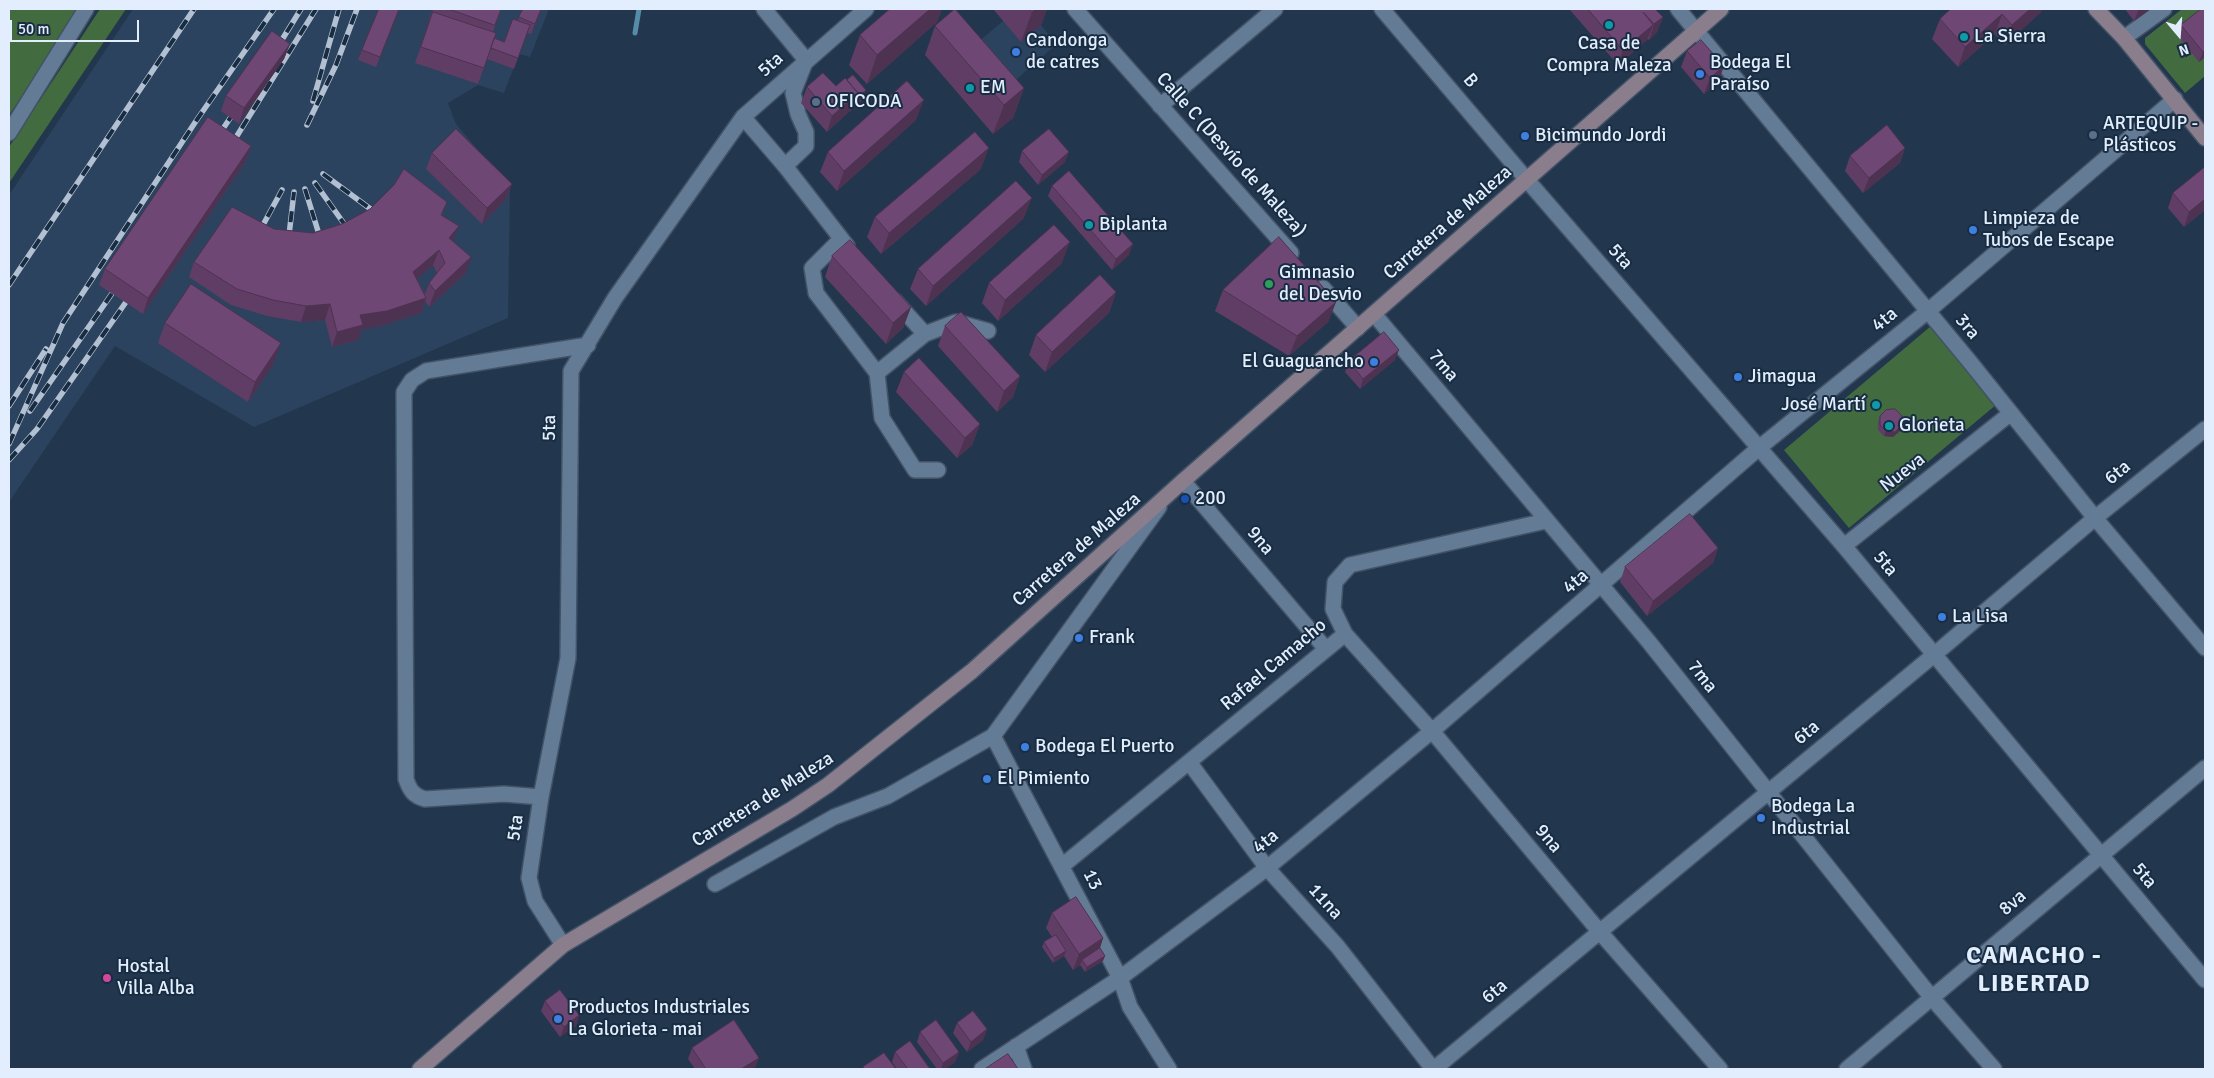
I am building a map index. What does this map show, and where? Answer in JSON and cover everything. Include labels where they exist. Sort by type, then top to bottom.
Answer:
[{"type":"main road","name":"Carretera de Maleza","points":[[420,1069],[563,945],[792,809],[828,785],[972,671],[1183,481],[1721,9]]},
{"type":"main road","points":[[2096,9],[2124,38],[2205,138]]},
{"type":"street","points":[[9,133],[86,9]]},
{"type":"street","points":[[764,9],[806,60],[793,93],[798,114],[806,132],[806,146],[785,166]]},
{"type":"street","name":"5ta","points":[[563,945],[535,901],[529,878],[541,797],[568,658],[571,371],[614,298],[743,117],[866,9]]},
{"type":"street","name":"Calle C (Desvío de Maleza)","points":[[1075,9],[1299,261]]},
{"type":"street","points":[[1160,106],[1275,9]]},
{"type":"street","name":"B","points":[[1382,9],[1526,180]]},
{"type":"street","name":"3ra","points":[[1678,9],[2011,413],[2094,518],[2205,648]]},
{"type":"street","points":[[2124,38],[2164,9]]},
{"type":"street","name":"4ta","points":[[982,1069],[1120,978],[1267,868],[1432,731],[1760,447],[1928,312],[2175,99]]},
{"type":"street","points":[[743,117],[785,166],[841,240],[854,254]]},
{"type":"street","name":"5ta","points":[[1526,180],[1760,447],[1935,654],[2205,980]]},
{"type":"street","points":[[841,240],[812,268],[816,293],[877,373],[882,418],[915,470],[938,470]]},
{"type":"street","points":[[1312,276],[1358,328]]},
{"type":"street","points":[[885,289],[925,334]]},
{"type":"street","name":"7ma","points":[[1374,314],[1546,521],[1602,585],[1932,998],[1994,1069]]},
{"type":"street","points":[[877,373],[925,334],[956,322],[988,330]]},
{"type":"street","points":[[541,797],[504,794],[426,800],[416,796],[410,789],[406,779],[404,392],[412,380],[426,371],[588,345]]},
{"type":"street","name":"Nueva","points":[[1844,546],[2011,413]]},
{"type":"street","name":"6ta","points":[[1434,1069],[1935,654],[2094,518],[2205,428]]},
{"type":"street","name":"9na","points":[[1183,481],[1326,649]]},
{"type":"street","points":[[715,884],[834,817],[888,796],[993,736],[1167,497]]},
{"type":"street","name":"Rafael Camacho","points":[[1062,866],[1344,634],[1333,609],[1335,582],[1350,565],[1546,521]]},
{"type":"street","name":"9na","points":[[1344,634],[1432,731],[1599,931],[1720,1069]]},
{"type":"street","name":"13","points":[[993,736],[1120,978],[1130,1008],[1169,1069]]},
{"type":"street","name":"11na","points":[[1188,762],[1267,868],[1338,947],[1434,1069]]},
{"type":"street","name":"8va","points":[[1847,1069],[2205,768]]},
{"type":"street","points":[[1016,1046],[1024,1069]]},
{"type":"shaded area","points":[[133,9],[549,9],[530,57],[519,54],[504,93],[478,85],[448,103],[456,124],[510,188],[508,318],[254,427],[115,346],[9,502],[9,195]]},
{"type":"shaded area","name":"Candonga de catres","points":[[1003,21],[1041,25],[1057,44],[1011,84],[977,43]]},
{"type":"green space","points":[[9,9],[77,9],[55,48],[9,115]]},
{"type":"green space","points":[[100,9],[126,9],[9,183],[9,147]]},
{"type":"green space","points":[[2182,9],[2205,9],[2199,62],[2205,57],[2205,76],[2185,93],[2145,44],[2145,38]]},
{"type":"green space","points":[[1931,326],[1997,404],[1849,528],[1784,450]]},
{"type":"building","points":[[379,9],[399,9],[380,57],[362,50]]},
{"type":"building","points":[[449,9],[501,9],[495,25]]},
{"type":"building","points":[[523,9],[541,9],[535,24],[519,17]]},
{"type":"building","points":[[890,9],[930,9],[877,55],[860,35]]},
{"type":"building","points":[[955,9],[1024,88],[1004,105],[935,26]]},
{"type":"building","points":[[1588,9],[1655,9],[1663,17],[1654,24],[1643,12],[1653,25],[1623,50]]},
{"type":"building","points":[[1951,9],[2030,9],[2012,25],[2002,14],[1965,47],[1940,19]]},
{"type":"building","points":[[2201,9],[2205,9],[2205,50],[2203,52],[2181,25]]},
{"type":"building","points":[[433,12],[496,33],[484,68],[421,47]]},
{"type":"building","points":[[513,19],[530,25],[518,58],[491,48],[494,38],[504,42]]},
{"type":"building","points":[[272,31],[290,44],[244,108],[226,96]]},
{"type":"building","points":[[1701,40],[1724,66],[1710,78],[1687,51]]},
{"type":"building","points":[[823,73],[836,86],[845,78],[858,93],[832,116],[807,87]]},
{"type":"building","points":[[853,75],[866,90],[857,98],[858,93],[847,80]]},
{"type":"building","points":[[907,81],[924,100],[844,171],[828,152]]},
{"type":"building","points":[[208,117],[251,146],[148,298],[105,269]]},
{"type":"building","points":[[1887,125],[1905,148],[1869,178],[1850,156]]},
{"type":"building","points":[[456,129],[512,184],[487,208],[432,153]]},
{"type":"building","points":[[1049,129],[1069,152],[1042,175],[1022,151]]},
{"type":"building","points":[[975,132],[989,148],[889,233],[875,217]]},
{"type":"building","points":[[2205,167],[2205,199],[2189,212],[2173,193]]},
{"type":"building","points":[[404,169],[447,202],[441,215],[459,226],[449,238],[471,257],[435,291],[429,283],[445,263],[439,250],[413,272],[426,298],[387,311],[360,315],[363,325],[337,332],[330,304],[306,306],[273,300],[237,289],[194,262],[232,207],[274,229],[313,233],[342,224],[370,209],[394,185]]},
{"type":"building","points":[[1069,171],[1133,244],[1116,259],[1052,186]]},
{"type":"building","points":[[1016,181],[1032,198],[933,286],[918,269]]},
{"type":"building","points":[[1054,225],[1070,242],[1005,300],[989,283]]},
{"type":"building","name":"Gimnasio del Desvio","points":[[1279,237],[1336,302],[1297,336],[1223,290]]},
{"type":"building","points":[[850,240],[911,307],[893,323],[832,256]]},
{"type":"building","points":[[1100,275],[1116,292],[1052,352],[1036,335]]},
{"type":"building","points":[[191,284],[281,343],[255,382],[165,323]]},
{"type":"building","points":[[961,312],[1020,376],[1004,391],[945,326]]},
{"type":"building","points":[[1384,332],[1399,350],[1363,379],[1349,361]]},
{"type":"building","points":[[919,358],[980,424],[965,438],[904,372]]},
{"type":"building","name":"Glorieta","points":[[1895,409],[1902,416],[1902,425],[1895,432],[1886,431],[1880,425],[1880,416],[1886,410]]},
{"type":"building","points":[[1690,514],[1718,548],[1653,601],[1625,567]]},
{"type":"building","points":[[1076,897],[1103,938],[1079,954],[1052,913]]},
{"type":"building","points":[[1056,935],[1066,951],[1054,958],[1044,942]]},
{"type":"building","points":[[1100,948],[1105,956],[1087,967],[1082,960]]},
{"type":"building","points":[[560,990],[579,1015],[564,1027],[545,1001]]},
{"type":"building","points":[[973,1011],[987,1029],[971,1042],[957,1023]]},
{"type":"building","points":[[734,1020],[759,1058],[741,1069],[706,1069],[692,1048]]},
{"type":"building","points":[[936,1020],[959,1052],[943,1063],[920,1032]]},
{"type":"building","points":[[910,1041],[930,1069],[908,1069],[895,1052]]},
{"type":"building","points":[[884,1053],[896,1069],[865,1069],[863,1067]]},
{"type":"building","points":[[1008,1054],[1018,1069],[985,1069]]},
{"type":"waterway","points":[[635,33],[639,9]]},
{"type":"railway","points":[[9,285],[194,9]]},
{"type":"railway","points":[[9,444],[63,323],[196,121],[274,9]]},
{"type":"railway","points":[[275,51],[301,9]]},
{"type":"railway","points":[[230,147],[316,9]]},
{"type":"railway","points":[[313,101],[339,9]]},
{"type":"railway","points":[[307,125],[336,65],[357,9]]},
{"type":"railway","points":[[216,139],[239,105]]},
{"type":"railway","points":[[323,174],[376,213]]},
{"type":"railway","points":[[315,183],[350,232]]},
{"type":"railway","points":[[305,189],[322,244]]},
{"type":"railway","points":[[257,236],[282,190]]},
{"type":"railway","points":[[288,244],[294,192]]},
{"type":"railway","points":[[30,411],[120,282]]},
{"type":"railway","points":[[9,460],[37,429],[133,292]]},
{"type":"railway","points":[[9,406],[46,349]]},
{"type":"place","name":"Casa de Compra Maleza","points":[[1609,25]]},
{"type":"place","name":"La Sierra","points":[[1964,37]]},
{"type":"place","name":"Candonga de catres","points":[[1016,52]]},
{"type":"place","name":"Bodega El Paraíso","points":[[1700,74]]},
{"type":"place","name":"EM","points":[[970,88]]},
{"type":"place","name":"OFICODA","points":[[816,102]]},
{"type":"place","name":"ARTEQUIP - Plásticos","points":[[2093,135]]},
{"type":"place","name":"Bicimundo Jordi","points":[[1525,136]]},
{"type":"place","name":"Biplanta","points":[[1089,225]]},
{"type":"place","name":"Limpieza de Tubos de Escape","points":[[1973,230]]},
{"type":"place","name":"Gimnasio del Desvio","points":[[1269,284]]},
{"type":"place","name":"El Guaguancho","points":[[1374,362]]},
{"type":"place","name":"Jimagua","points":[[1738,377]]},
{"type":"place","name":"José Martí","points":[[1876,405]]},
{"type":"place","name":"Glorieta","points":[[1889,426]]},
{"type":"place","name":"200","points":[[1185,499]]},
{"type":"place","name":"La Lisa","points":[[1942,617]]},
{"type":"place","name":"Frank","points":[[1079,638]]},
{"type":"place","name":"Bodega El Puerto","points":[[1025,747]]},
{"type":"place","name":"El Pimiento","points":[[987,779]]},
{"type":"place","name":"Bodega La Industrial","points":[[1761,818]]},
{"type":"place","name":"Hostal Villa Alba","points":[[107,978]]},
{"type":"place","name":"Productos Industriales La Glorieta - mai","points":[[558,1019]]},
{"type":"district","name":"CAMACHO - LIBERTAD","points":[[2034,971]]}]
